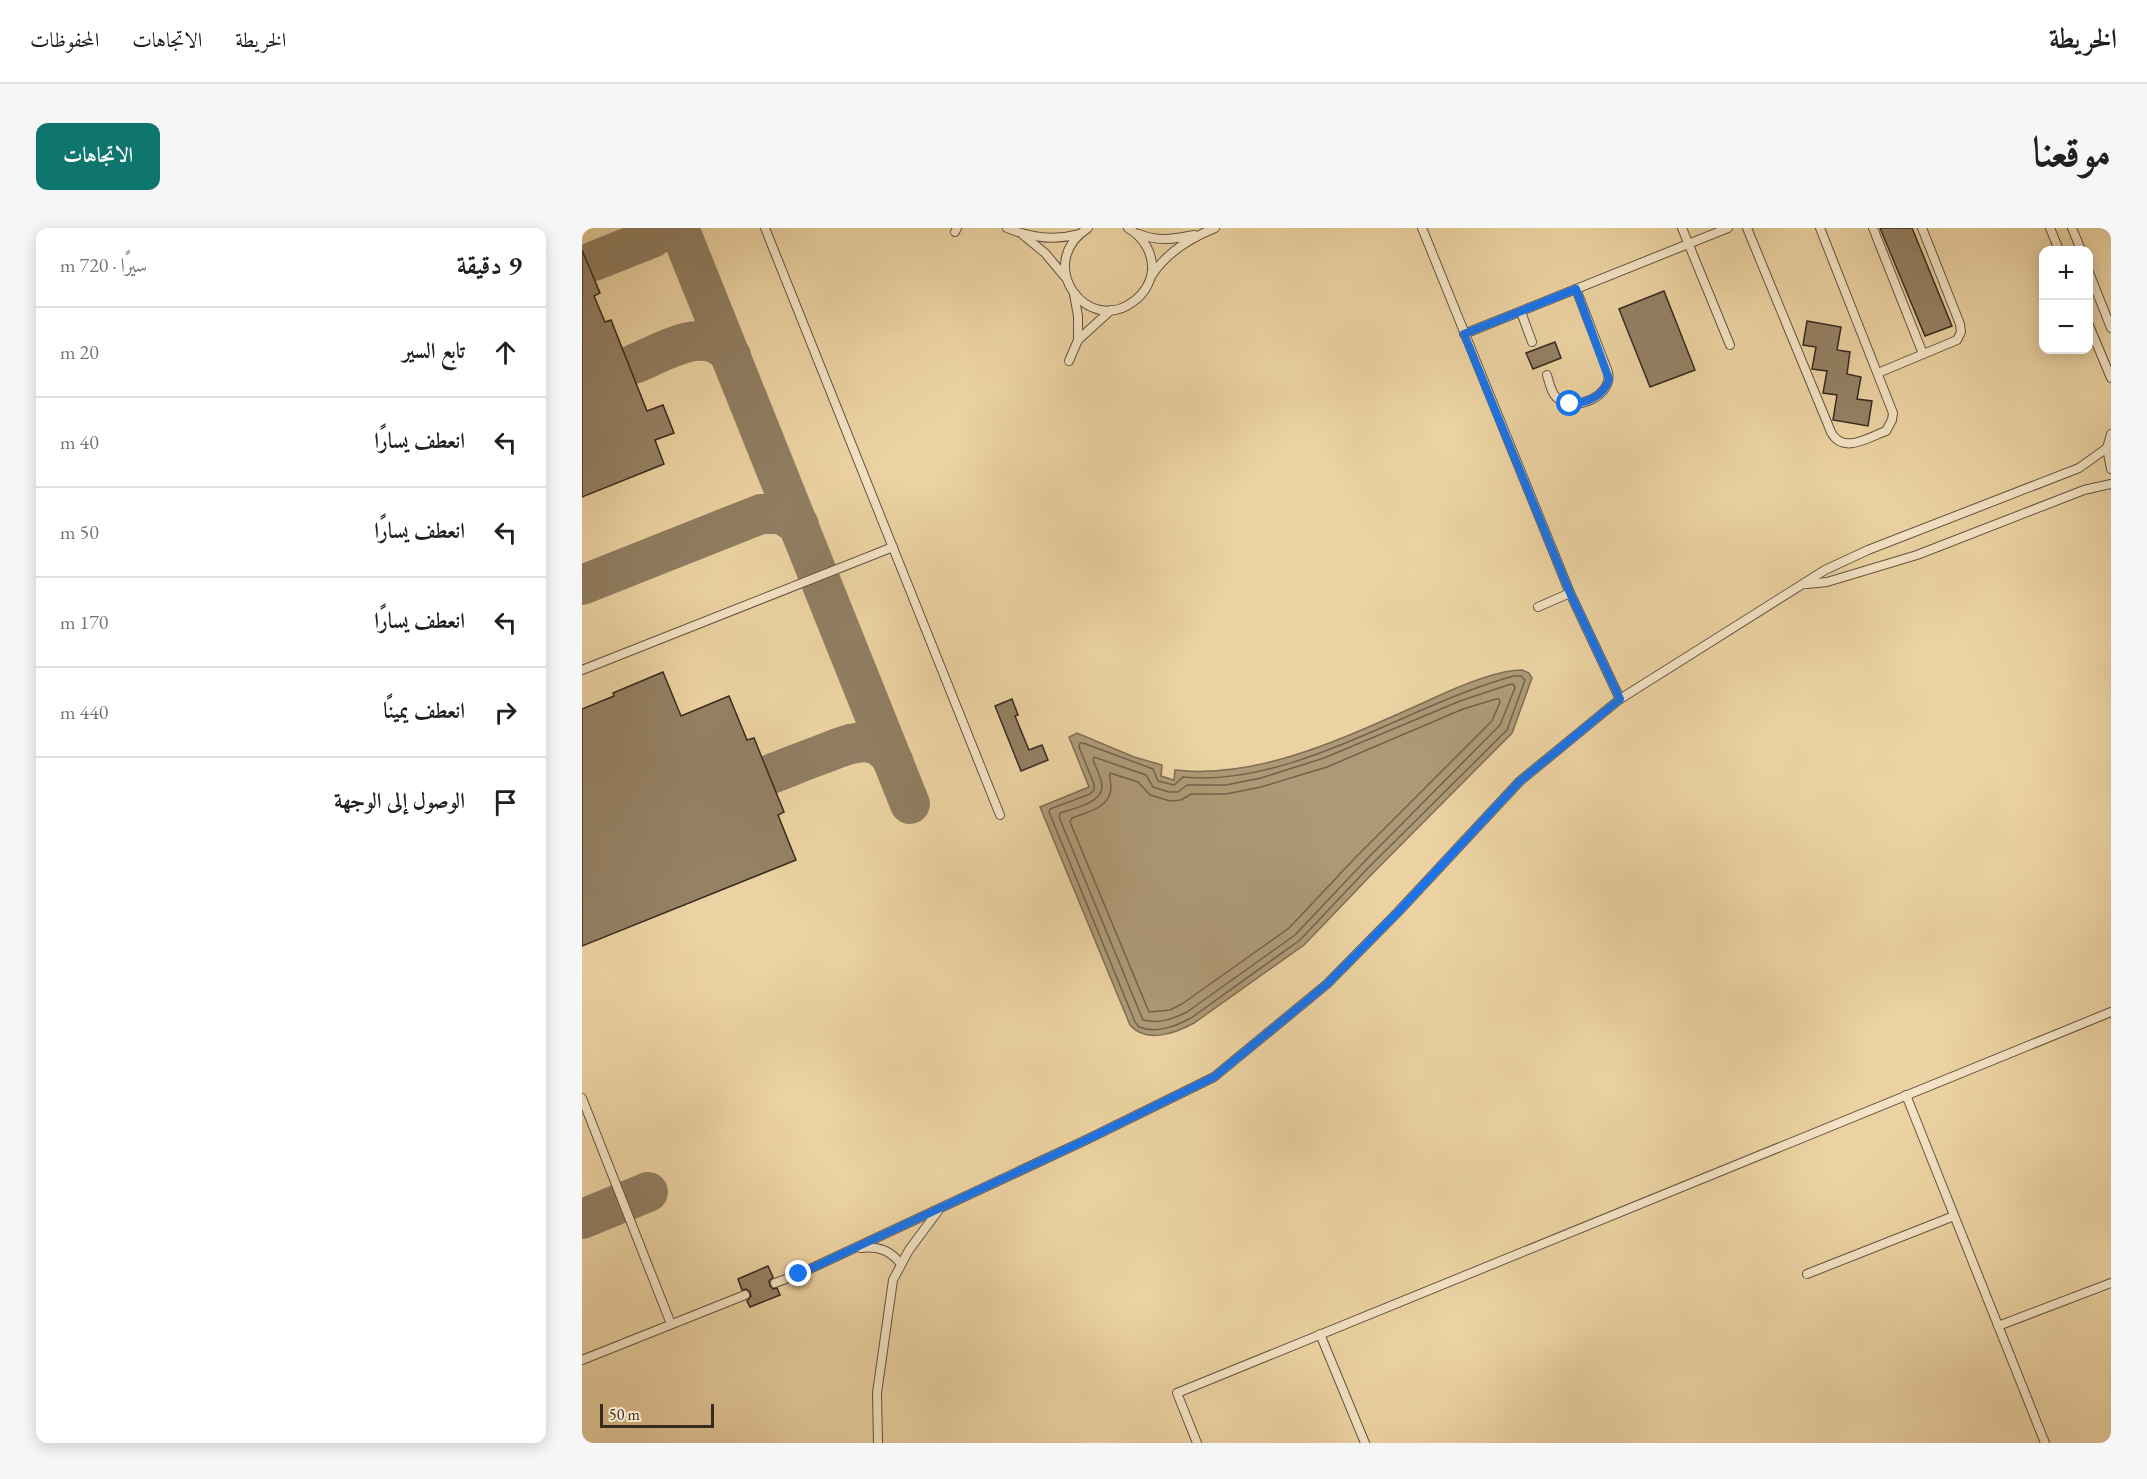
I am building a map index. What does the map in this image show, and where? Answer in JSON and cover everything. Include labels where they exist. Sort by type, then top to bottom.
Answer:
[{"type":"lane","points":[[765,228],[1000,815]]},
{"type":"lane","points":[[1007,228],[1022,234],[1050,238],[1064,238],[1088,228]]},
{"type":"lane","points":[[1128,228],[1150,239],[1161,240],[1202,234]]},
{"type":"lane","points":[[1073,293],[1094,308],[1111,310],[1122,308],[1140,296],[1160,263],[1172,251],[1215,228]]},
{"type":"lane","points":[[1422,228],[1570,593],[1620,699]]},
{"type":"lane","points":[[1682,228],[1730,345]]},
{"type":"lane","points":[[1464,334],[1728,228]]},
{"type":"lane","points":[[1747,228],[1831,432],[1837,441],[1853,444],[1886,431],[1892,420],[1891,407],[1820,228]]},
{"type":"lane","points":[[1873,228],[1923,354]]},
{"type":"lane","points":[[1878,373],[1957,340],[1961,328],[1922,228]]},
{"type":"lane","points":[[2050,228],[2057,246]]},
{"type":"lane","points":[[2072,228],[2079,246]]},
{"type":"lane","points":[[1066,278],[1066,254],[1080,233]]},
{"type":"lane","points":[[1136,233],[1148,248],[1152,267],[1151,277]]},
{"type":"lane","points":[[1022,234],[1045,253],[1066,278],[1073,293],[1078,316],[1078,340],[1069,361]]},
{"type":"lane","points":[[2093,283],[2111,328]]},
{"type":"lane","points":[[1547,375],[1556,397],[1570,404],[1580,403],[1603,392],[1608,382],[1608,372],[1576,289]]},
{"type":"lane","points":[[1078,340],[1111,310]]},
{"type":"lane","points":[[1521,312],[1532,342]]},
{"type":"lane","points":[[2093,335],[2111,378]]},
{"type":"lane","points":[[2111,434],[2107,448],[2111,469]]},
{"type":"lane","points":[[775,1284],[941,1208],[1214,1077],[1327,984],[1398,912],[1520,781],[1620,699],[1825,570],[1847,559],[2079,468],[2107,448]]},
{"type":"lane","points":[[1805,584],[1827,582],[1917,555],[2084,490],[2111,484]]},
{"type":"lane","points":[[582,670],[893,547]]},
{"type":"lane","points":[[1538,607],[1570,593]]},
{"type":"lane","points":[[1197,1443],[1177,1393],[2111,1011]]},
{"type":"lane","points":[[1906,1095],[2045,1443]]},
{"type":"lane","points":[[582,1098],[671,1324]]},
{"type":"lane","points":[[878,1443],[877,1393],[893,1280],[919,1235],[941,1208]]},
{"type":"lane","points":[[1807,1274],[1954,1216]]},
{"type":"lane","points":[[854,1249],[870,1247],[883,1249],[901,1264]]},
{"type":"lane","points":[[1998,1326],[2111,1283]]},
{"type":"lane","points":[[582,1360],[745,1295]]},
{"type":"lane","points":[[1320,1334],[1365,1443]]},
{"type":"water","points":[[1522,670],[1529,673],[1532,678],[1512,733],[1304,945],[1187,1027],[1170,1033],[1153,1035],[1137,1031],[1130,1025],[1040,807],[1089,787],[1069,737],[1077,733],[1134,757],[1162,765],[1161,776],[1174,780],[1175,770],[1207,771],[1239,768],[1302,753],[1472,682],[1499,673]]},
{"type":"building","points":[[1880,228],[1912,228],[1952,326],[1925,336]]},
{"type":"building","points":[[582,250],[600,293],[594,296],[605,322],[611,320],[647,411],[663,405],[674,433],[655,440],[664,464],[582,497]]},
{"type":"building","points":[[1664,291],[1695,370],[1650,387],[1619,309]]},
{"type":"building","points":[[1807,321],[1841,327],[1837,350],[1850,352],[1847,374],[1861,377],[1857,399],[1872,401],[1868,426],[1833,420],[1837,395],[1823,393],[1827,371],[1812,369],[1816,347],[1803,345]]},
{"type":"building","points":[[1555,342],[1561,358],[1533,369],[1526,353]]},
{"type":"building","points":[[663,672],[681,716],[729,696],[747,740],[754,738],[784,812],[778,815],[796,860],[582,946],[582,709]]},
{"type":"building","points":[[1012,699],[1018,715],[1015,716],[1029,750],[1042,745],[1048,760],[1021,771],[995,706]]},
{"type":"building","points":[[768,1266],[773,1277],[769,1281],[770,1286],[773,1289],[777,1288],[780,1295],[750,1307],[747,1301],[751,1296],[750,1292],[746,1289],[742,1290],[738,1279]]},
{"type":"taxiway","points":[[594,261],[652,238],[663,228]]},
{"type":"taxiway","points":[[679,228],[910,804]]},
{"type":"taxiway","points":[[634,364],[672,347],[698,341],[721,346],[731,356]]},
{"type":"taxiway","points":[[582,585],[761,514],[781,514],[799,525]]},
{"type":"taxiway","points":[[771,774],[840,747],[860,742],[879,746],[887,752],[894,763]]},
{"type":"taxiway","points":[[582,1219],[648,1192]]},
{"type":"route","points":[[799,1274],[1088,1139],[1214,1077],[1327,984],[1398,912],[1520,781],[1620,699],[1570,593],[1464,334],[1576,289],[1609,379],[1603,392],[1580,403],[1570,404]]}]
